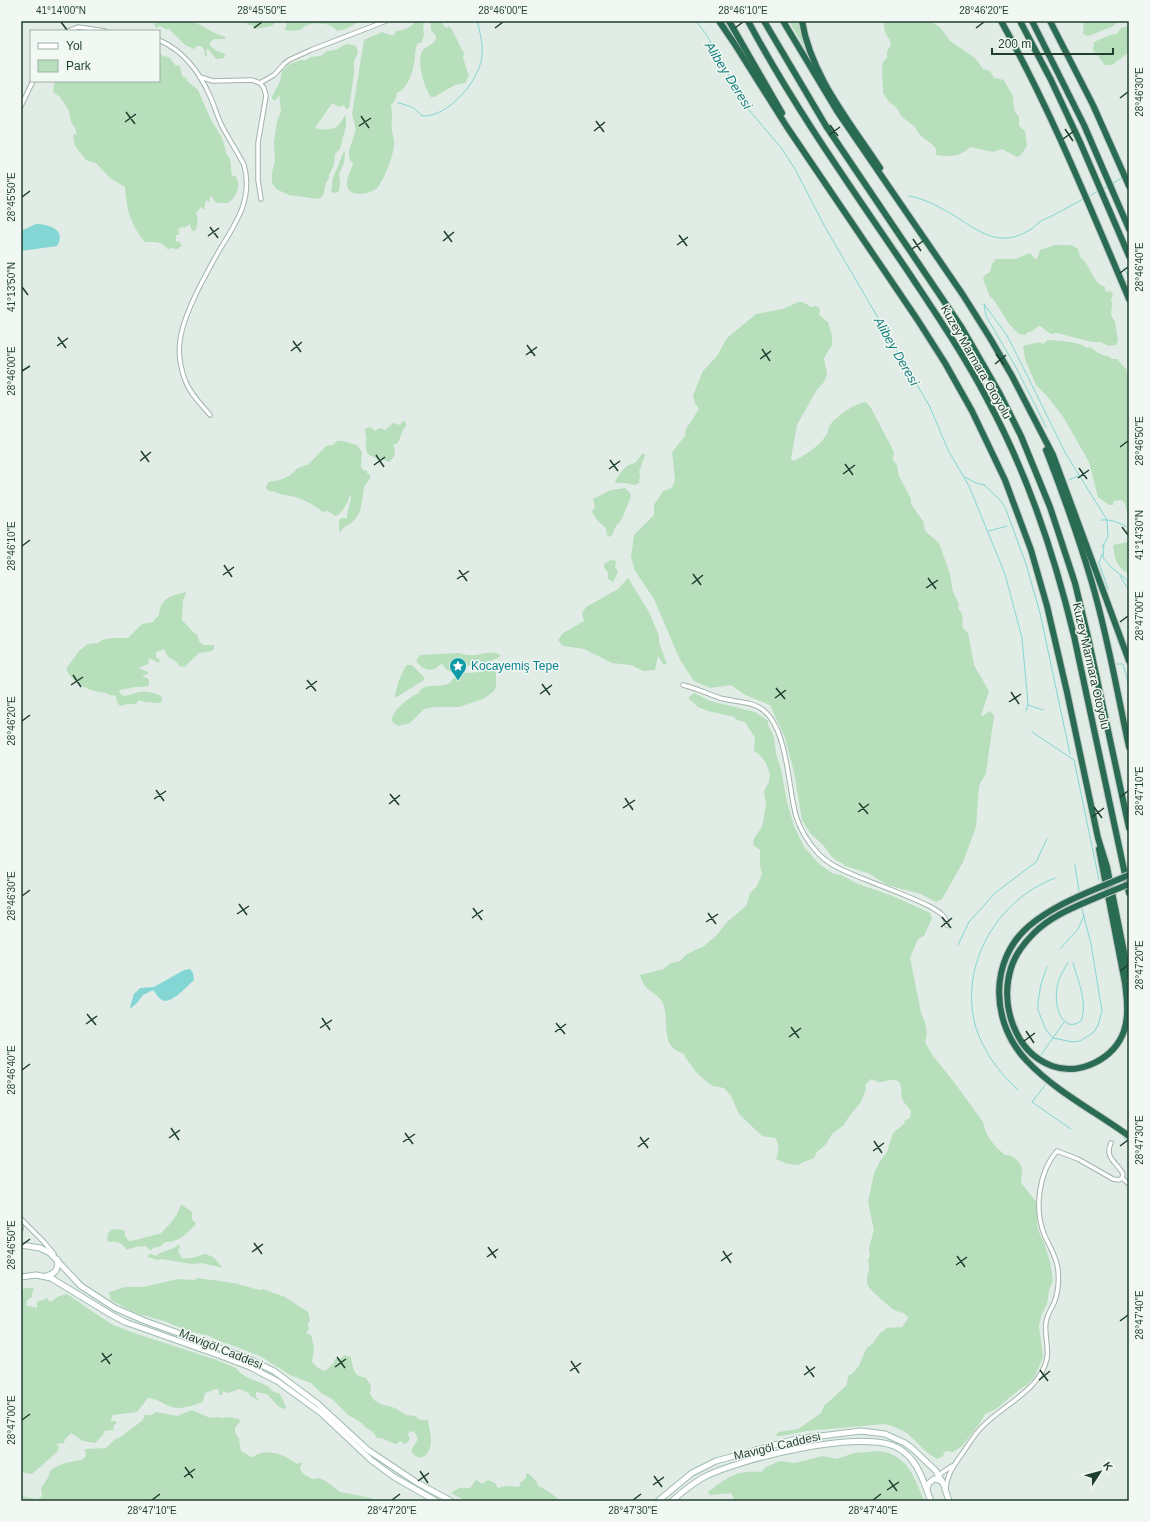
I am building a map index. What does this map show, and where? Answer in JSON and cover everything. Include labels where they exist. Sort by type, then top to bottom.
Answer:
[{"type":"highway","points":[[719,21],[774,108],[944,363],[972,411],[1005,480],[1027,538],[1044,592],[1066,685],[1098,838],[1107,867],[1129,977]]},
{"type":"highway","points":[[729,21],[805,153]]},
{"type":"highway","name":"Kuzey Marmara Otoyolu","points":[[748,21],[814,131],[965,360],[995,414],[1022,471],[1042,521],[1064,594],[1129,893]]},
{"type":"highway","name":"Kuzey Marmara Otoyolu","points":[[764,21],[826,126],[962,328],[1021,436],[1050,507],[1075,583],[1129,828]]},
{"type":"highway","points":[[783,21],[837,111],[990,338],[1012,376],[1046,440],[1059,471],[1129,661]]},
{"type":"highway","points":[[802,21],[809,46],[823,77],[848,121],[887,178],[895,195]]},
{"type":"highway","points":[[1001,21],[1036,88],[1072,164],[1129,299]]},
{"type":"highway","points":[[1020,21],[1051,80],[1080,142],[1129,256]]},
{"type":"highway","points":[[1032,21],[1061,76],[1084,125],[1129,229]]},
{"type":"highway","points":[[1050,21],[1076,70]]},
{"type":"highway","points":[[1053,21],[1129,186]]},
{"type":"highway","points":[[1037,425],[1072,520],[1093,584],[1129,747]]},
{"type":"highway","points":[[1098,838],[1100,858],[1126,983],[1128,1002],[1127,1020],[1121,1039],[1102,1059],[1095,1063],[1078,1068],[1052,1066],[1034,1056],[1021,1041],[1014,1028],[1008,1003],[1008,980],[1011,968],[1024,944],[1041,926],[1066,911],[1100,896],[1129,884]]},
{"type":"highway","points":[[1129,875],[1056,907],[1034,922],[1020,936],[1006,960],[1002,973],[999,1001],[1000,1014],[1007,1033],[1026,1061],[1049,1081],[1129,1136]]},
{"type":"main road","name":"Mavigöl Caddesi","points":[[21,1245],[40,1248],[56,1258],[82,1286],[115,1308],[145,1321],[247,1358],[274,1371],[318,1404],[368,1450],[416,1482],[451,1501]]},
{"type":"main road","points":[[43,1276],[51,1275],[55,1272],[58,1266],[56,1258]]},
{"type":"main road","name":"Mavigöl Caddesi","points":[[21,1277],[36,1275],[58,1282],[125,1322],[250,1367],[277,1381],[321,1413],[372,1460],[394,1477],[436,1501]]},
{"type":"main road","name":"Mavigöl Caddesi","points":[[658,1501],[692,1473],[716,1461],[796,1439],[861,1431],[885,1434],[905,1443],[939,1475],[946,1493]]},
{"type":"main road","name":"Mavigöl Caddesi","points":[[672,1501],[695,1482],[726,1468],[799,1448],[864,1441],[888,1444],[898,1448],[910,1456],[923,1478],[930,1499]]},
{"type":"main road","points":[[927,1490],[929,1483],[934,1479],[943,1483]]},
{"type":"main road","points":[[946,1493],[946,1501]]},
{"type":"street","points":[[260,83],[274,75],[289,60],[386,21]]},
{"type":"street","points":[[70,30],[78,27],[98,30]]},
{"type":"street","points":[[160,40],[172,46],[185,57],[200,77],[210,96],[221,124],[244,165],[247,181],[245,202],[240,215],[194,299],[182,329],[179,351],[185,380],[191,392],[210,415]]},
{"type":"street","points":[[200,77],[212,81],[252,80],[260,83],[264,88],[266,96],[258,143],[258,180],[261,199]]},
{"type":"street","points":[[21,106],[33,82]]},
{"type":"street","points":[[683,685],[696,688],[722,698],[754,705],[763,710],[773,723],[780,738],[787,766],[795,814],[805,836],[818,853],[833,865],[931,907],[945,917],[947,925]]},
{"type":"street","points":[[1111,1143],[1108,1148],[1109,1154],[1122,1172],[1122,1178],[1129,1184]]},
{"type":"street","points":[[946,1493],[949,1475],[953,1465],[977,1431],[1033,1384],[1041,1375],[1045,1365],[1047,1352],[1046,1322],[1054,1302],[1058,1279],[1058,1265],[1044,1232],[1040,1209],[1040,1192],[1043,1177],[1050,1158],[1057,1150],[1078,1159],[1113,1179],[1119,1180],[1122,1178]]},
{"type":"street","points":[[21,1219],[43,1241],[56,1258]]},
{"type":"street","points":[[934,1479],[953,1465]]},
{"type":"green space","points":[[180,20],[193,22],[216,34],[226,37],[225,39],[214,39],[209,43],[215,50],[224,53],[224,58],[216,59],[208,49],[206,50],[207,56],[205,56],[204,49],[201,46],[197,46],[194,49],[185,45],[169,29],[167,30],[160,26],[156,28],[154,24],[157,23],[157,21]]},
{"type":"green space","points":[[246,21],[276,21],[272,26],[254,29],[252,25],[248,25]]},
{"type":"green space","points":[[287,21],[360,21],[346,29],[337,31],[329,25],[310,24],[303,27],[301,30],[289,31],[284,29]]},
{"type":"green space","points":[[416,21],[423,21],[424,35],[421,43],[418,43],[417,46],[411,76],[404,88],[397,93],[395,100],[391,105],[394,148],[388,167],[383,179],[375,190],[360,194],[351,192],[347,185],[348,177],[353,164],[349,158],[349,151],[356,129],[352,114],[364,40],[382,32],[394,35],[396,31],[407,28]]},
{"type":"green space","points":[[431,21],[442,21],[444,26],[447,28],[449,26],[451,28],[464,53],[463,58],[469,76],[465,83],[455,85],[434,97],[431,97],[428,92],[423,80],[420,66],[421,53],[424,49],[434,43],[436,39],[436,36],[431,30]]},
{"type":"green space","points":[[789,21],[798,21],[806,50]]},
{"type":"green space","points":[[884,21],[929,21],[940,27],[950,41],[975,58],[983,69],[990,71],[994,78],[1004,80],[1013,98],[1016,114],[1019,117],[1019,126],[1025,131],[1027,146],[1020,156],[1017,157],[1002,149],[992,152],[971,147],[963,153],[955,156],[936,155],[936,149],[934,146],[920,135],[914,126],[902,117],[896,107],[890,103],[883,93],[882,66],[883,62],[887,58],[887,51],[891,44],[885,31]]},
{"type":"green space","points":[[1084,21],[1117,21],[1114,26],[1088,36],[1083,34]]},
{"type":"green space","points":[[1129,26],[1129,52],[1112,65],[1105,65],[1093,50],[1094,42],[1110,35],[1117,34],[1121,28]]},
{"type":"green space","points":[[347,44],[356,46],[358,53],[354,61],[354,74],[349,108],[346,109],[344,105],[339,107],[332,103],[315,128],[332,129],[338,126],[346,115],[346,126],[340,149],[335,154],[334,165],[326,183],[323,195],[319,199],[289,195],[276,189],[272,183],[272,172],[275,161],[274,142],[277,122],[281,111],[279,95],[275,101],[272,97],[280,81],[282,71],[290,64],[301,60],[306,60],[311,57],[321,56],[327,51],[335,50]]},
{"type":"green space","points":[[160,54],[164,57],[169,57],[175,65],[180,66],[182,76],[185,78],[185,75],[187,81],[198,90],[211,120],[222,138],[227,155],[230,158],[232,177],[235,175],[238,183],[238,190],[236,194],[228,203],[218,203],[214,201],[212,196],[210,197],[209,202],[206,200],[204,210],[201,207],[196,213],[198,221],[196,230],[192,231],[190,224],[184,228],[182,226],[181,229],[178,227],[179,235],[176,235],[176,242],[179,241],[182,246],[177,249],[170,248],[168,250],[164,245],[155,242],[145,242],[136,229],[130,216],[125,187],[110,178],[96,163],[86,160],[75,146],[73,136],[74,134],[77,135],[71,122],[69,111],[61,98],[53,92],[55,82],[160,82]]},
{"type":"green space","points":[[344,151],[344,163],[339,174],[339,191],[336,193],[331,192],[333,178]]},
{"type":"green space","points":[[1055,245],[1071,245],[1078,249],[1080,257],[1087,265],[1097,282],[1105,287],[1105,291],[1110,291],[1113,294],[1111,300],[1111,315],[1115,322],[1118,340],[1116,345],[1109,346],[1100,342],[1092,342],[1057,333],[1051,334],[1040,326],[1025,335],[1019,334],[1009,324],[994,300],[990,297],[983,279],[985,275],[990,272],[992,264],[996,259],[1016,259],[1030,253],[1035,259],[1037,259],[1040,250]]},
{"type":"green space","points":[[798,302],[803,302],[811,307],[817,306],[820,309],[819,315],[828,322],[832,335],[832,345],[824,358],[827,374],[824,382],[816,391],[797,425],[791,458],[793,461],[810,451],[819,444],[827,434],[830,425],[846,410],[866,402],[871,408],[894,452],[893,460],[897,465],[899,476],[911,499],[911,504],[923,521],[925,531],[939,543],[950,574],[953,592],[959,604],[958,608],[962,614],[963,628],[968,633],[974,665],[989,691],[981,715],[982,716],[990,711],[994,716],[986,773],[979,786],[976,827],[963,862],[942,899],[936,902],[921,894],[887,885],[870,874],[846,866],[833,858],[823,845],[810,833],[802,820],[794,772],[785,738],[770,705],[745,695],[731,685],[710,688],[694,681],[680,660],[654,599],[635,571],[631,557],[634,535],[654,515],[654,505],[663,491],[672,488],[675,480],[672,452],[685,436],[686,429],[699,409],[695,403],[693,395],[703,371],[717,356],[727,338],[756,314],[783,309]]},
{"type":"green space","points":[[1048,340],[1079,344],[1087,348],[1090,347],[1098,353],[1105,356],[1106,355],[1112,359],[1117,359],[1126,369],[1129,381],[1129,515],[1122,500],[1114,501],[1113,505],[1109,505],[1098,497],[1089,462],[1064,418],[1047,396],[1036,385],[1025,359],[1023,346],[1040,342],[1043,344]]},
{"type":"green space","points":[[403,421],[405,421],[406,426],[398,443],[393,445],[395,449],[394,457],[389,462],[370,455],[366,451],[365,429],[370,427],[375,431],[380,428],[385,430],[393,423],[400,425]]},
{"type":"green space","points":[[337,441],[357,445],[362,452],[361,467],[371,476],[365,487],[358,515],[351,523],[339,532],[339,520],[342,518],[347,518],[351,495],[343,510],[336,516],[327,511],[323,512],[310,503],[300,499],[269,491],[266,488],[268,482],[280,480],[289,476],[298,468],[309,464],[326,446],[333,445]]},
{"type":"green space","points":[[643,453],[645,455],[639,472],[639,483],[635,485],[615,483],[618,476],[624,469],[628,465],[636,462]]},
{"type":"green space","points":[[625,488],[631,496],[622,519],[616,526],[612,535],[609,537],[605,528],[592,512],[595,507],[593,499],[611,490]]},
{"type":"green space","points":[[1129,542],[1129,573],[1121,568],[1117,562],[1113,545]]},
{"type":"green space","points":[[611,560],[616,561],[615,567],[618,572],[613,582],[608,579],[608,573],[604,567],[604,564]]},
{"type":"green space","points":[[628,578],[649,612],[659,636],[659,643],[667,664],[663,664],[658,656],[655,670],[643,671],[631,665],[612,663],[584,649],[563,646],[558,640],[563,633],[584,621],[582,613],[586,607],[618,589]]},
{"type":"green space","points":[[185,592],[182,620],[194,633],[197,634],[199,641],[203,645],[214,645],[214,649],[212,651],[199,653],[184,667],[179,666],[176,661],[168,657],[164,649],[156,652],[156,657],[160,661],[158,663],[148,658],[149,664],[138,668],[148,672],[148,674],[142,676],[149,679],[149,685],[120,690],[119,692],[123,696],[138,692],[155,693],[162,697],[162,701],[160,703],[139,700],[136,704],[121,706],[118,704],[114,695],[111,696],[107,693],[88,689],[69,675],[66,669],[79,651],[88,644],[98,643],[102,640],[112,638],[128,638],[142,624],[153,622],[159,616],[162,605],[167,599]]},
{"type":"green space","points":[[458,653],[474,655],[494,653],[501,656],[493,660],[464,666],[451,672],[442,664],[434,669],[428,670],[421,667],[416,661],[420,655]]},
{"type":"green space","points":[[407,665],[412,665],[424,677],[424,680],[395,698],[399,681]]},
{"type":"green space","points":[[496,666],[496,687],[493,692],[483,699],[459,707],[434,707],[424,709],[410,723],[399,726],[392,720],[398,708],[411,697],[419,693],[420,690],[428,686],[443,685],[450,682],[459,674],[481,672]]},
{"type":"green space","points":[[694,693],[710,701],[755,712],[768,721],[768,725],[774,737],[776,754],[781,769],[787,802],[794,826],[804,847],[819,864],[834,874],[841,875],[858,884],[893,896],[930,913],[932,919],[924,936],[918,939],[910,958],[921,1013],[925,1022],[927,1034],[925,1042],[933,1056],[983,1122],[991,1141],[1005,1155],[1013,1157],[1020,1163],[1022,1171],[1021,1183],[1037,1203],[1037,1224],[1050,1262],[1053,1280],[1049,1290],[1047,1304],[1041,1316],[1039,1326],[1043,1357],[1035,1376],[1027,1385],[996,1409],[985,1414],[962,1446],[953,1452],[946,1451],[943,1453],[944,1456],[937,1459],[925,1451],[908,1434],[885,1424],[807,1431],[775,1436],[779,1432],[798,1429],[821,1413],[824,1406],[846,1386],[849,1375],[852,1374],[859,1366],[866,1349],[874,1342],[880,1333],[887,1328],[902,1327],[907,1320],[908,1317],[906,1315],[892,1309],[869,1288],[867,1283],[869,1267],[868,1261],[870,1255],[869,1248],[874,1230],[868,1202],[874,1173],[880,1161],[887,1152],[893,1133],[904,1124],[905,1120],[910,1118],[911,1111],[903,1100],[901,1095],[901,1086],[898,1081],[891,1080],[880,1082],[871,1079],[865,1085],[866,1089],[861,1102],[844,1125],[832,1134],[826,1144],[816,1153],[815,1157],[799,1165],[788,1164],[776,1159],[778,1153],[778,1143],[775,1138],[762,1136],[739,1114],[731,1096],[724,1088],[713,1086],[708,1083],[696,1072],[684,1054],[674,1049],[669,1043],[666,1031],[664,1005],[658,996],[646,987],[640,975],[663,969],[671,963],[680,961],[687,954],[704,946],[717,935],[726,923],[746,906],[750,893],[757,886],[762,874],[760,866],[760,850],[753,845],[754,838],[762,827],[766,805],[764,791],[769,782],[770,774],[766,763],[759,754],[754,751],[755,738],[745,722],[737,720],[734,717],[698,707],[688,698]]},
{"type":"green space","points":[[182,1205],[192,1212],[192,1219],[196,1224],[186,1234],[175,1241],[165,1242],[161,1246],[153,1248],[151,1251],[146,1246],[138,1246],[127,1250],[120,1243],[109,1242],[107,1240],[108,1233],[112,1229],[125,1231],[125,1236],[129,1241],[160,1234],[172,1222],[180,1206]]},
{"type":"green space","points":[[178,1245],[180,1246],[178,1251],[182,1258],[193,1258],[204,1254],[213,1257],[223,1268],[202,1263],[192,1264],[162,1259],[157,1260],[148,1257],[148,1255],[151,1254],[156,1256]]},
{"type":"green space","points":[[197,1278],[234,1283],[260,1290],[263,1289],[285,1297],[308,1312],[310,1321],[308,1323],[309,1329],[306,1333],[311,1335],[314,1347],[312,1362],[318,1368],[325,1371],[334,1363],[335,1359],[341,1359],[344,1355],[351,1357],[354,1371],[361,1377],[365,1377],[371,1385],[370,1394],[374,1400],[381,1404],[395,1408],[406,1415],[415,1416],[420,1420],[428,1420],[431,1441],[429,1451],[426,1455],[421,1458],[415,1456],[411,1451],[418,1439],[414,1431],[407,1433],[410,1438],[405,1444],[400,1441],[397,1444],[382,1438],[377,1438],[373,1432],[362,1423],[348,1415],[332,1399],[321,1393],[311,1383],[290,1375],[260,1356],[209,1336],[188,1331],[164,1321],[135,1313],[111,1300],[109,1292],[125,1287],[143,1287],[178,1279],[194,1280]]},
{"type":"green space","points":[[33,1288],[34,1290],[32,1292],[32,1297],[27,1300],[26,1305],[28,1307],[30,1306],[37,1308],[37,1302],[47,1298],[50,1302],[59,1296],[67,1294],[111,1324],[236,1368],[246,1377],[268,1386],[272,1391],[280,1394],[286,1407],[285,1409],[279,1407],[267,1394],[256,1392],[256,1397],[258,1400],[250,1396],[249,1393],[239,1389],[229,1393],[223,1391],[222,1395],[219,1395],[219,1390],[216,1389],[205,1393],[203,1402],[184,1408],[172,1407],[155,1399],[148,1398],[137,1412],[113,1415],[110,1421],[115,1421],[117,1423],[114,1425],[113,1431],[104,1431],[103,1435],[95,1443],[83,1441],[71,1433],[65,1439],[64,1443],[56,1444],[59,1447],[57,1452],[32,1474],[21,1472],[21,1290]]},
{"type":"green space","points":[[192,1410],[210,1418],[228,1417],[239,1419],[240,1422],[235,1427],[235,1432],[239,1439],[241,1451],[251,1457],[260,1453],[270,1452],[288,1458],[297,1464],[301,1462],[301,1471],[305,1475],[314,1479],[319,1478],[340,1492],[371,1498],[374,1501],[21,1501],[21,1496],[36,1499],[40,1498],[42,1495],[41,1488],[49,1476],[50,1471],[65,1463],[82,1460],[86,1456],[85,1449],[106,1448],[114,1440],[142,1421],[145,1415],[152,1415],[156,1412],[177,1416]]},
{"type":"green space","points":[[879,1451],[889,1453],[904,1463],[913,1476],[924,1501],[732,1501],[734,1498],[731,1493],[710,1495],[708,1492],[732,1476],[745,1472],[761,1472],[766,1467],[780,1461],[795,1463],[823,1456],[837,1459],[854,1453]]},
{"type":"green space","points":[[528,1473],[537,1482],[538,1486],[562,1501],[466,1501],[451,1493],[459,1488],[470,1488],[476,1480],[482,1484],[488,1480],[495,1483],[498,1488],[507,1486],[519,1487],[521,1486],[519,1484],[526,1478],[526,1474]]},
{"type":"water","points":[[36,224],[46,225],[58,232],[60,240],[57,246],[21,251],[21,231]]},
{"type":"water","points":[[190,969],[193,973],[194,980],[170,1000],[162,1000],[153,990],[143,995],[137,1003],[131,1008],[130,1007],[134,994],[140,988],[154,987],[184,970]]},
{"type":"waterway","points":[[398,103],[412,107],[422,116],[432,115],[442,111],[461,95],[476,75],[480,65],[482,46],[477,21]]},
{"type":"waterway","name":"Alibey Deresi","points":[[696,21],[706,34],[749,110],[782,149],[795,169],[825,227],[930,407],[948,450],[969,486],[1005,574],[1022,638],[1028,704],[1026,711]]},
{"type":"waterway","points":[[1113,183],[1122,178]]},
{"type":"waterway","points":[[1102,189],[1108,186]]},
{"type":"waterway","points":[[1088,197],[1098,191]]},
{"type":"waterway","points":[[909,196],[922,199],[936,205],[985,234],[1001,238],[1010,238],[1028,231],[1041,221],[1083,199]]},
{"type":"waterway","points":[[1124,268],[1129,278]]},
{"type":"waterway","points":[[1046,427],[1017,369],[986,316],[984,304],[1006,334],[1066,454],[1107,520],[1108,537],[1102,547]]},
{"type":"waterway","points":[[1069,480],[1078,476]]},
{"type":"waterway","points":[[965,477],[976,483],[985,485]]},
{"type":"waterway","points":[[983,484],[1005,507],[1026,564],[1040,613],[1070,754]]},
{"type":"waterway","points":[[1101,520],[1109,520],[1129,528]]},
{"type":"waterway","points":[[989,531],[1007,526]]},
{"type":"waterway","points":[[1104,545],[1103,558],[1129,582]]},
{"type":"waterway","points":[[1102,554],[1099,563],[1108,589]]},
{"type":"waterway","points":[[1120,576],[1129,590]]},
{"type":"waterway","points":[[1117,664],[1123,664],[1129,686]]},
{"type":"waterway","points":[[1028,705],[1043,710]]},
{"type":"waterway","points":[[1032,732],[1074,760],[1099,880]]},
{"type":"waterway","points":[[958,945],[969,922],[995,893],[1036,862],[1047,839]]},
{"type":"waterway","points":[[1075,865],[1079,891]]},
{"type":"waterway","points":[[1018,1090],[993,1062],[979,1037],[972,1004],[973,981],[978,959],[987,938],[1000,919],[1016,902],[1034,888],[1055,878]]},
{"type":"waterway","points":[[1047,967],[1041,984],[1038,1001],[1038,1010],[1046,1030],[1053,1038],[1073,1042],[1080,1041],[1094,1032],[1098,1025],[1102,1011],[1091,944],[1082,909]]},
{"type":"waterway","points":[[1060,949],[1078,929],[1084,916]]},
{"type":"waterway","points":[[1068,962],[1059,979],[1056,996],[1060,1014],[1069,1024],[1076,1024],[1081,1021],[1083,1014],[1082,992],[1073,963]]},
{"type":"waterway","points":[[1041,1055],[1064,1022]]},
{"type":"waterway","points":[[1045,1085],[1032,1102],[1071,1129]]},
{"type":"waterway","points":[[1123,1137],[1129,1142]]},
{"type":"place","name":"Kocayemiş Tepe","points":[[458,681]]}]
